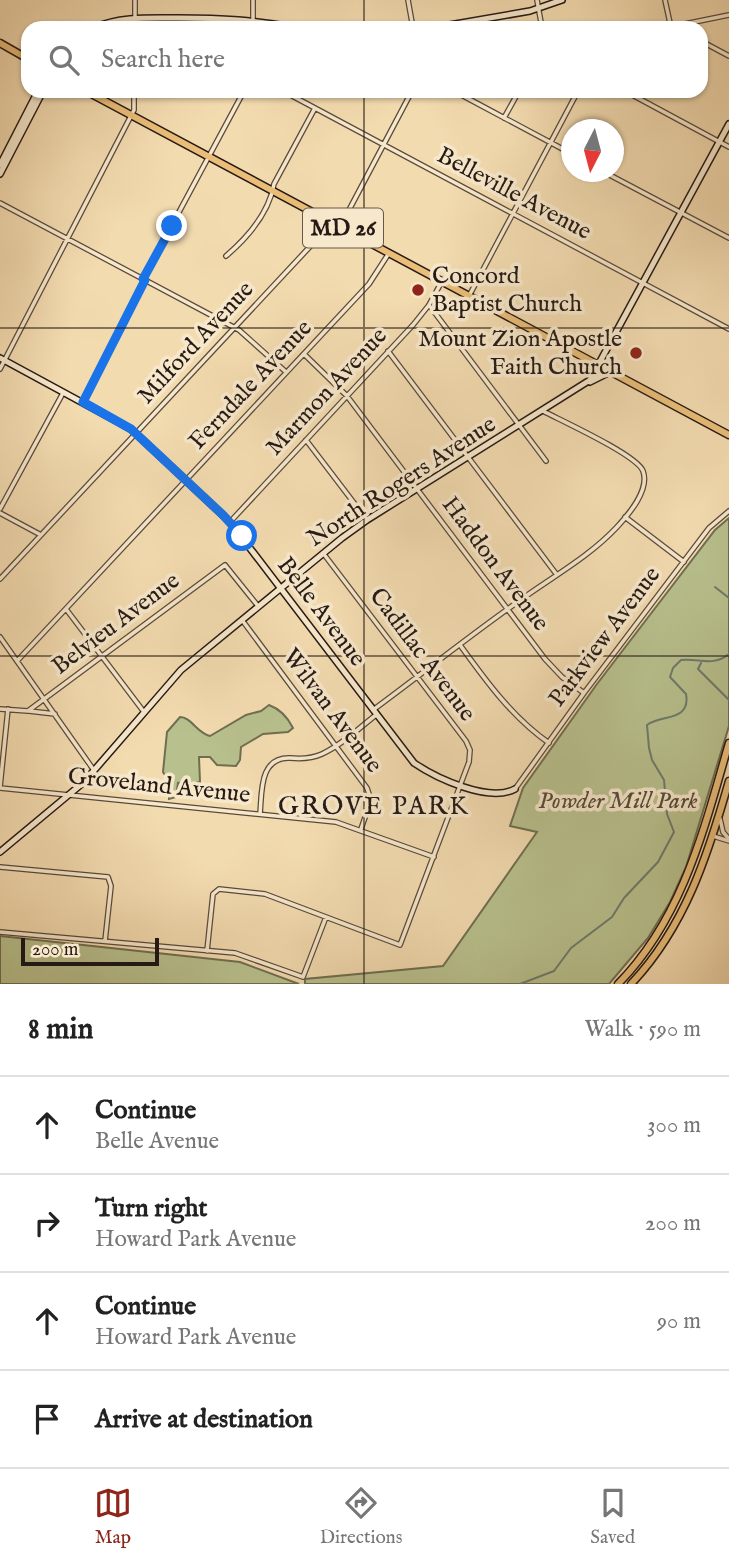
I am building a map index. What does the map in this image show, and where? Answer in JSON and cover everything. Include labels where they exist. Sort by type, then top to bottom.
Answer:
[{"type":"main road","points":[[0,43],[21,55]]},
{"type":"main road","name":"MD 26","points":[[99,98],[729,435]]},
{"type":"main road","points":[[618,984],[639,960],[670,912],[689,874],[729,743]]},
{"type":"main road","points":[[631,984],[658,952],[695,885],[729,781]]},
{"type":"main road","points":[[705,828],[713,836]]},
{"type":"street","points":[[135,0],[135,18]]},
{"type":"street","points":[[253,0],[253,20]]},
{"type":"street","points":[[408,0],[412,21]]},
{"type":"street","points":[[537,0],[541,21]]},
{"type":"street","points":[[471,21],[538,9],[562,0]]},
{"type":"street","points":[[666,0],[672,21]]},
{"type":"street","points":[[702,21],[729,15]]},
{"type":"street","points":[[113,21],[135,18],[259,21]]},
{"type":"street","points":[[708,45],[729,56]]},
{"type":"street","points":[[0,165],[37,98]]},
{"type":"street","points":[[0,174],[38,98]]},
{"type":"street","points":[[0,369],[2,359],[68,239],[131,115],[134,98]]},
{"type":"street","points":[[83,402],[144,279],[240,98]]},
{"type":"street","name":"Belleville Avenue","points":[[296,98],[729,329]]},
{"type":"street","points":[[340,227],[408,98]]},
{"type":"street","points":[[467,98],[561,148]]},
{"type":"street","points":[[504,118],[515,98]]},
{"type":"street","points":[[469,296],[574,98]]},
{"type":"street","points":[[638,98],[729,146]]},
{"type":"street","points":[[226,256],[251,232],[315,108]]},
{"type":"street","name":"North Rogers Avenue","points":[[0,852],[94,771],[181,670],[323,553],[367,520],[587,383],[600,365],[729,124]]},
{"type":"street","points":[[623,182],[729,238]]},
{"type":"street","points":[[0,203],[233,327],[286,373]]},
{"type":"street","name":"Milford Avenue","points":[[0,579],[332,223]]},
{"type":"street","name":"Ferndale Avenue","points":[[18,660],[374,278],[389,253]]},
{"type":"street","name":"Marmon Avenue","points":[[230,522],[429,305],[442,281]]},
{"type":"street","points":[[429,305],[546,461]]},
{"type":"street","points":[[388,351],[557,575]]},
{"type":"street","name":"Haddon Avenue","points":[[304,354],[347,396],[551,666],[584,693]]},
{"type":"street","name":"Belle Avenue","points":[[2,359],[127,426],[230,522],[414,763],[429,773],[460,785],[497,794],[515,789]]},
{"type":"street","points":[[587,383],[612,371]]},
{"type":"street","points":[[41,535],[0,511],[64,391]]},
{"type":"street","points":[[260,814],[263,781],[269,766],[286,758],[313,758],[336,746],[417,678],[601,542],[625,517],[644,485],[642,469],[634,459],[543,411]]},
{"type":"street","points":[[306,440],[367,520]]},
{"type":"street","name":"Parkview Avenue","points":[[515,789],[709,528],[729,511]]},
{"type":"street","points":[[625,517],[684,562]]},
{"type":"street","name":"Cadillac Avenue","points":[[323,553],[468,746],[470,755],[400,945],[326,917]]},
{"type":"street","name":"Belvieu Avenue","points":[[27,711],[225,565],[258,606]]},
{"type":"street","points":[[66,609],[144,712]]},
{"type":"street","name":"Wilvan Avenue","points":[[242,620],[368,788],[370,804],[360,829]]},
{"type":"street","points":[[0,637],[94,771]]},
{"type":"street","points":[[460,645],[498,696],[531,730],[549,743]]},
{"type":"street","name":"Belvieu Avenue","points":[[0,709],[55,714]]},
{"type":"street","points":[[0,788],[8,709]]},
{"type":"street","name":"Groveland Avenue","points":[[0,788],[327,821],[360,829],[433,858]]},
{"type":"street","points":[[719,815],[721,828],[729,840]]},
{"type":"street","points":[[713,836],[729,840]]},
{"type":"street","points":[[0,867],[110,879],[105,942]]},
{"type":"street","points":[[0,932],[248,956],[303,977],[326,917],[265,894],[219,889],[213,894],[207,951]]},
{"type":"green space","name":"Powder Mill Park","points":[[729,518],[729,726],[686,867],[670,902],[648,938],[609,984],[305,984],[305,979],[443,966],[537,832],[510,826],[523,788],[597,684],[715,530]]},
{"type":"green space","points":[[269,705],[283,714],[293,728],[288,732],[263,734],[241,747],[240,760],[236,766],[217,765],[210,757],[199,757],[200,782],[189,787],[185,782],[178,783],[176,797],[169,799],[170,783],[163,772],[167,732],[180,717],[210,736]]},
{"type":"green space","points":[[0,936],[240,962],[299,984],[0,984]]},
{"type":"waterway","points":[[715,587],[729,598]]},
{"type":"waterway","points":[[520,984],[554,971],[571,948],[612,917],[624,898],[658,862],[674,832],[667,814],[664,780],[652,760],[647,725],[674,716],[684,709],[686,694],[670,677],[673,668],[681,660],[712,661],[729,654]]},
{"type":"waterway","points":[[701,663],[698,669],[729,700]]},
{"type":"place","name":"Concord Baptist Church","points":[[418,290]]},
{"type":"place","name":"Mount Zion Apostle Faith Church","points":[[636,353]]},
{"type":"district","name":"GROVE PARK","points":[[374,806]]},
{"type":"route","points":[[172,226],[83,402],[131,429],[242,536]]}]
